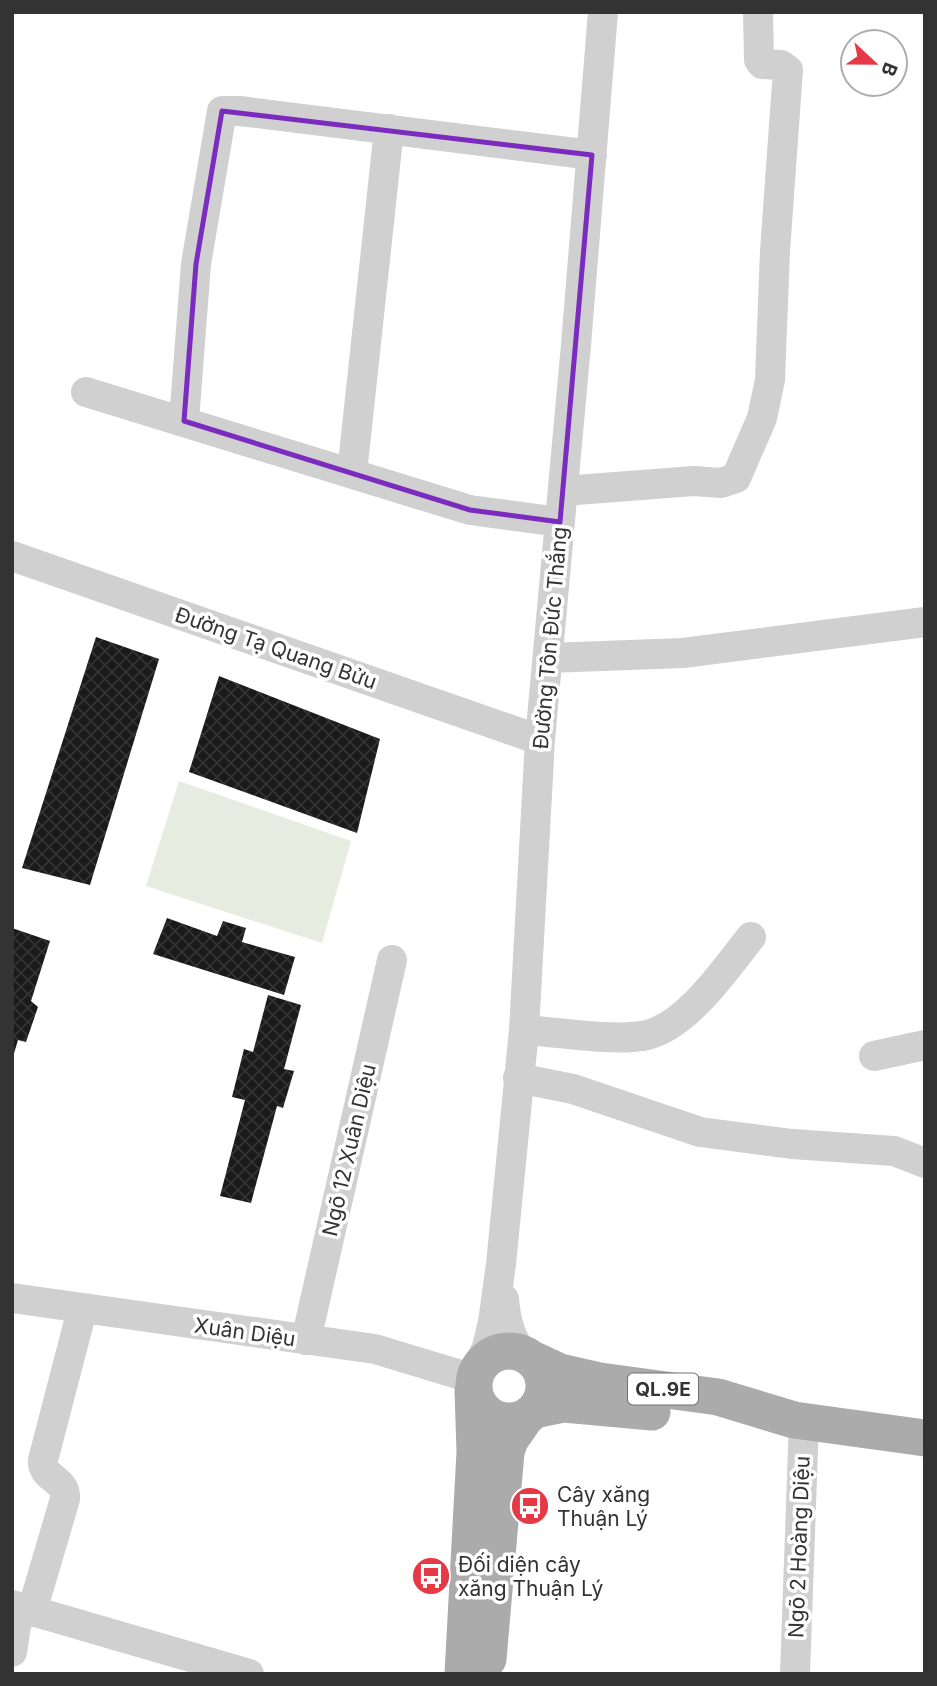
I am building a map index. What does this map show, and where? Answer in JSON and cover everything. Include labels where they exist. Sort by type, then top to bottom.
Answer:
[{"type":"main road","points":[[463,1674],[475,1452],[475,1379],[486,1358],[509,1350],[527,1355],[540,1368],[544,1390],[541,1401],[510,1440],[506,1452],[488,1674]]},
{"type":"main road","name":"QL.9E","points":[[527,1355],[576,1376],[719,1397],[799,1420],[925,1438]]},
{"type":"main road","points":[[475,1379],[484,1412],[493,1418],[516,1421],[530,1414]]},
{"type":"main road","name":"QL.9E","points":[[530,1414],[564,1404],[714,1420],[799,1420]]},
{"type":"street","name":"Đường Tôn Đức Thắng","points":[[501,1264],[524,1030],[540,740],[603,12]]},
{"type":"street","points":[[563,491],[694,481],[721,483],[736,478],[746,458],[762,418],[770,380],[775,251],[788,69],[780,65],[762,64],[759,60],[758,12]]},
{"type":"street","points":[[184,421],[196,264],[222,111],[240,111],[592,155]]},
{"type":"street","points":[[352,473],[389,129]]},
{"type":"street","points":[[86,392],[470,510],[560,522]]},
{"type":"street","name":"Đường Tạ Quang Bửu","points":[[12,556],[540,740]]},
{"type":"street","points":[[548,658],[683,653],[925,622]]},
{"type":"street","points":[[524,1030],[627,1037],[649,1034],[665,1026],[696,1003],[751,937]]},
{"type":"street","name":"Ngõ 12 Xuân Diệu","points":[[306,1340],[392,960]]},
{"type":"street","points":[[874,1056],[925,1045]]},
{"type":"street","points":[[518,1078],[573,1090],[700,1132],[792,1144],[894,1151],[925,1163]]},
{"type":"street","points":[[501,1264],[506,1322],[512,1338],[527,1355]]},
{"type":"street","points":[[475,1379],[493,1322],[501,1264]]},
{"type":"street","name":"Xuân Diệu","points":[[12,1298],[82,1310],[375,1349],[475,1379]]},
{"type":"street","points":[[12,1652],[21,1608],[66,1490],[61,1483],[46,1474],[42,1467],[82,1310]]},
{"type":"street","name":"Ngõ 2 Hoàng Diệu","points":[[795,1674],[799,1420]]},
{"type":"street","points":[[21,1608],[249,1674]]},
{"type":"highlighted area","points":[[222,111],[592,155],[560,522],[470,510],[184,421],[196,264]]},
{"type":"shaded area","points":[[179,781],[351,841],[322,943],[146,886]]},
{"type":"building","points":[[96,637],[159,659],[90,885],[22,868]]},
{"type":"building","points":[[219,676],[380,739],[357,833],[189,772]]},
{"type":"building","points":[[167,918],[217,936],[223,921],[246,928],[242,942],[295,957],[284,995],[153,954]]},
{"type":"building","points":[[12,928],[50,941],[31,1001],[38,1007],[26,1042],[18,1040],[13,1057]]},
{"type":"building","points":[[268,995],[301,1005],[284,1069],[294,1071],[283,1108],[277,1106],[251,1203],[220,1196],[245,1100],[232,1097],[244,1049],[253,1052]]},
{"type":"place","name":"Cây xăng Thuận Lý","points":[[530,1506]]},
{"type":"place","name":"Đối diện cây xăng Thuận Lý","points":[[431,1576]]}]
